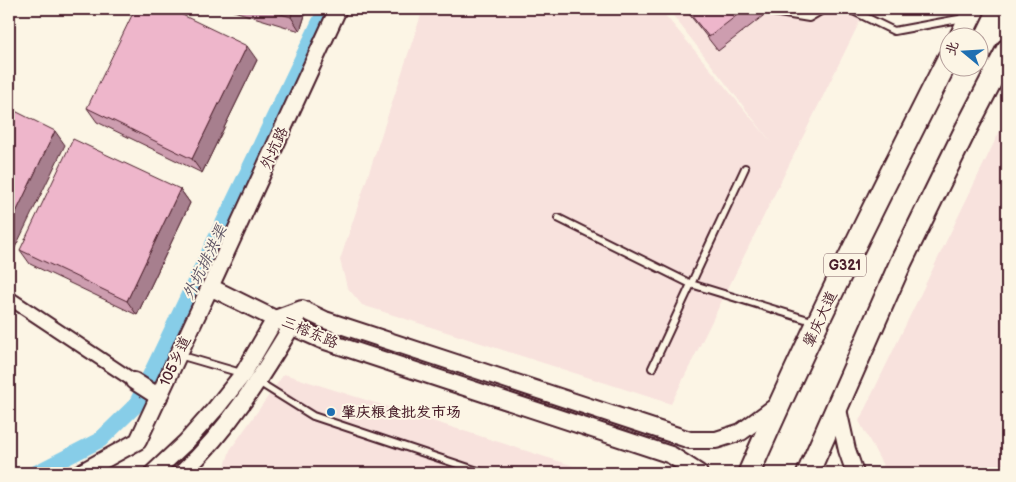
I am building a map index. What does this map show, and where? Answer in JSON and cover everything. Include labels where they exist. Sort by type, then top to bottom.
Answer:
[{"type":"highway","points":[[965,28],[972,13]]},
{"type":"highway","points":[[808,473],[901,262],[1007,50]]},
{"type":"highway","name":"肇庆大道","points":[[749,473],[856,243],[938,78]]},
{"type":"street","name":"外坑路","points":[[210,287],[338,9]]},
{"type":"street","points":[[182,473],[230,419],[275,319],[210,287]]},
{"type":"street","name":"105乡道","points":[[80,473],[138,441],[210,287]]},
{"type":"street","points":[[9,298],[158,397]]},
{"type":"street","points":[[152,473],[186,442],[216,408],[250,378],[292,326],[302,309]]},
{"type":"street","name":"三榕东路","points":[[275,319],[302,309],[324,320],[690,440],[716,440],[742,432],[780,404]]},
{"type":"street","name":"三榕东路","points":[[275,319],[322,340],[671,455],[699,473]]},
{"type":"street","points":[[837,406],[847,450],[855,473]]},
{"type":"lane","points":[[771,9],[773,12],[809,18],[824,9]]},
{"type":"lane","points":[[849,9],[894,31],[972,13]]},
{"type":"lane","points":[[652,368],[745,168]]},
{"type":"lane","points":[[558,218],[691,284],[818,323]]},
{"type":"lane","points":[[178,355],[250,378],[313,416],[484,473]]},
{"type":"shaded area","points":[[423,9],[660,9],[772,143],[668,9],[866,9],[671,404],[362,305],[347,287],[340,260]]},
{"type":"shaded area","points":[[1007,116],[1007,473],[887,473],[859,421]]},
{"type":"shaded area","name":"肇庆粮食批发市场","points":[[284,374],[596,473],[223,473],[230,450]]},
{"type":"building","points":[[135,9],[170,9],[247,46],[192,159],[87,108]]},
{"type":"building","points":[[264,9],[293,9],[291,17]]},
{"type":"building","points":[[686,9],[745,9],[709,37]]},
{"type":"building","points":[[11,109],[55,131],[9,227],[9,113]]},
{"type":"building","points":[[73,139],[180,189],[127,301],[20,250]]},
{"type":"waterway","name":"外坑排洪渠","points":[[36,473],[100,440],[136,405],[326,9]]},
{"type":"place","name":"肇庆粮食批发市场","points":[[331,412]]}]
